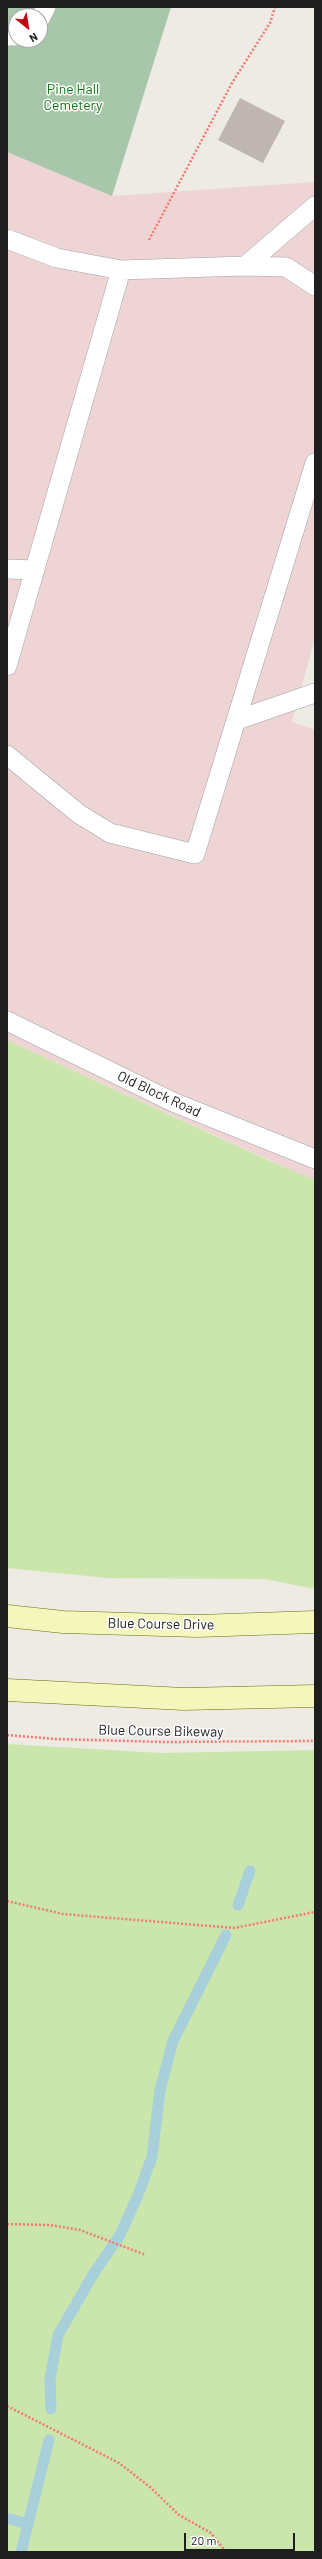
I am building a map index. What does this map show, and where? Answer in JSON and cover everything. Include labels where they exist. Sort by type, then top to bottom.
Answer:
[{"type":"main road","name":"Blue Course Drive","points":[[7,1616],[63,1622],[198,1626],[315,1622]]},
{"type":"main road","points":[[7,1690],[184,1699],[315,1696]]},
{"type":"lane","points":[[245,266],[315,206]]},
{"type":"lane","points":[[7,239],[57,258],[121,270],[245,266],[286,267],[315,286]]},
{"type":"lane","points":[[7,666],[121,270]]},
{"type":"lane","points":[[7,755],[79,814],[110,833],[195,854],[315,463]]},
{"type":"lane","points":[[7,569],[35,570]]},
{"type":"lane","points":[[237,720],[315,693]]},
{"type":"lane","name":"Old Block Road","points":[[7,1021],[173,1102],[315,1159]]},
{"type":"path","points":[[121,270],[151,238],[232,83],[270,23],[275,7]]},
{"type":"path","name":"Blue Course Bikeway","points":[[7,1735],[56,1739],[164,1742],[315,1741]]},
{"type":"path","points":[[7,1901],[63,1914],[234,1928],[315,1912]]},
{"type":"path","points":[[7,2224],[50,2225],[80,2230],[146,2255]]},
{"type":"path","points":[[7,2406],[118,2463],[150,2487],[179,2515],[211,2533],[226,2552]]},
{"type":"shaded area","points":[[7,152],[112,196],[315,182],[315,638],[292,722],[315,730],[315,1181],[7,1040]]},
{"type":"green space","name":"Pine Hall Cemetery","points":[[7,7],[171,7],[112,196],[7,152]]},
{"type":"green space","points":[[7,1040],[270,1161],[315,1180],[315,1589],[265,1579],[107,1578],[7,1568]]},
{"type":"green space","points":[[7,1744],[161,1753],[315,1750],[315,2552],[7,2552]]},
{"type":"building","points":[[240,98],[285,121],[263,163],[218,140]]},
{"type":"waterway","points":[[238,1905],[250,1871]]},
{"type":"waterway","points":[[51,2409],[50,2379],[58,2335],[94,2273],[120,2235],[138,2195],[152,2157],[160,2090],[173,2041],[226,1935]]},
{"type":"waterway","points":[[21,2552],[49,2440]]},
{"type":"waterway","points":[[7,2518],[28,2524]]}]
